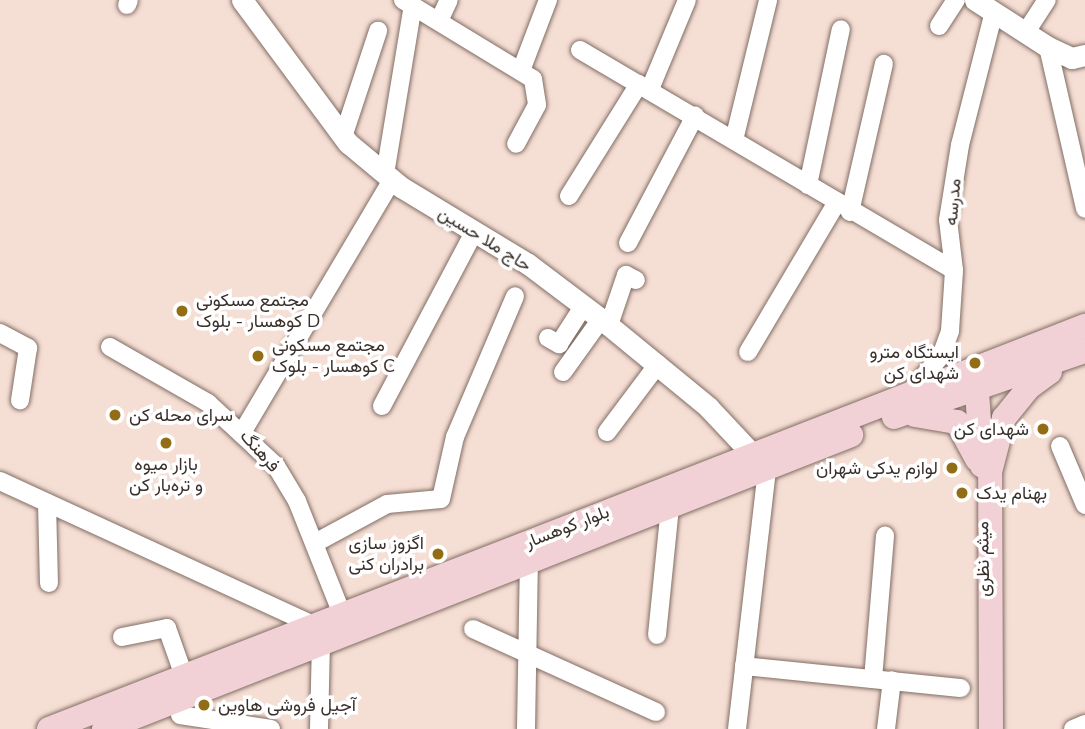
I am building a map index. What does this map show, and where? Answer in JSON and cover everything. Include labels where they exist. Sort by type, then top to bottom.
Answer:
[{"type":"main road","name":"بلوار کوهسار","points":[[976,379],[1085,326]]},
{"type":"main road","name":"بلوار کوهسار","points":[[114,727],[317,634],[342,614],[760,462],[976,379],[1081,352]]},
{"type":"main road","points":[[991,729],[990,472],[995,444],[1004,418],[1019,397],[1081,352]]},
{"type":"main road","name":"میثم نظری","points":[[976,379],[982,475],[985,729]]},
{"type":"main road","points":[[904,405],[957,422],[974,448],[982,475]]},
{"type":"main road","name":"بلوار کوهسار","points":[[49,729],[184,676],[529,562],[670,507],[760,462]]},
{"type":"street","points":[[439,21],[449,0]]},
{"type":"street","points":[[522,68],[548,0]]},
{"type":"street","points":[[569,197],[644,86],[687,0]]},
{"type":"street","points":[[733,140],[768,0]]},
{"type":"street","points":[[939,26],[956,0]]},
{"type":"street","points":[[975,0],[996,6],[1048,47],[1072,58],[1085,55]]},
{"type":"street","points":[[1026,32],[1047,0]]},
{"type":"street","name":"حاج ملا حسین","points":[[248,3],[343,137],[389,177],[605,322],[731,428],[760,462]]},
{"type":"street","points":[[243,431],[389,177],[408,3],[522,68],[538,92],[537,104],[516,144]]},
{"type":"street","name":"مدرسه","points":[[904,405],[941,356],[950,331],[954,270],[948,220],[960,145],[996,6]]},
{"type":"street","points":[[808,185],[841,29]]},
{"type":"street","points":[[343,137],[378,31]]},
{"type":"street","points":[[1048,47],[1085,209]]},
{"type":"street","points":[[580,50],[954,270]]},
{"type":"street","points":[[748,352],[843,207],[884,64]]},
{"type":"street","points":[[628,243],[695,116]]},
{"type":"street","points":[[382,406],[474,232]]},
{"type":"street","points":[[563,372],[605,322],[626,275],[636,280]]},
{"type":"street","points":[[315,542],[387,504],[442,499],[454,437],[515,296]]},
{"type":"street","points":[[548,338],[559,344],[584,306]]},
{"type":"street","points":[[0,333],[28,348],[20,400]]},
{"type":"street","name":"فرهنگ","points":[[110,347],[208,403],[243,431],[276,466],[315,542],[342,614]]},
{"type":"street","points":[[607,432],[658,364]]},
{"type":"street","points":[[1060,446],[1085,505]]},
{"type":"street","points":[[737,729],[760,462]]},
{"type":"street","points":[[0,481],[317,634],[319,729]]},
{"type":"street","points":[[47,503],[49,583]]},
{"type":"street","points":[[657,635],[670,507]]},
{"type":"street","points":[[873,679],[886,535]]},
{"type":"street","points":[[526,729],[529,562]]},
{"type":"street","points":[[122,637],[167,628],[184,676]]},
{"type":"street","points":[[473,629],[656,712]]},
{"type":"street","points":[[744,666],[961,688]]},
{"type":"street","points":[[886,729],[892,680]]},
{"type":"street","points":[[180,715],[219,725],[271,729]]},
{"type":"street","points":[[1073,729],[1085,724]]},
{"type":"place","name":"مجتمع مسکونی کوهسار - بلوک D","points":[[182,311]]},
{"type":"place","name":"مجتمع مسکونی کوهسار - بلوک C","points":[[258,356]]},
{"type":"place","name":"ایستگاه مترو شهدای کن","points":[[975,363]]},
{"type":"place","name":"سرای محله کن","points":[[115,415]]},
{"type":"place","name":"شهدای کن","points":[[1043,429]]},
{"type":"place","name":"بازار میوه و تره‌بار کن","points":[[166,443]]},
{"type":"place","name":"لوازم یدکی شهران","points":[[952,468]]},
{"type":"place","name":"بهنام یدک","points":[[962,493]]},
{"type":"place","name":"اگزوز سازی برادران کنی","points":[[438,554]]},
{"type":"place","name":"آجیل فروشی هاوین","points":[[204,705]]}]
